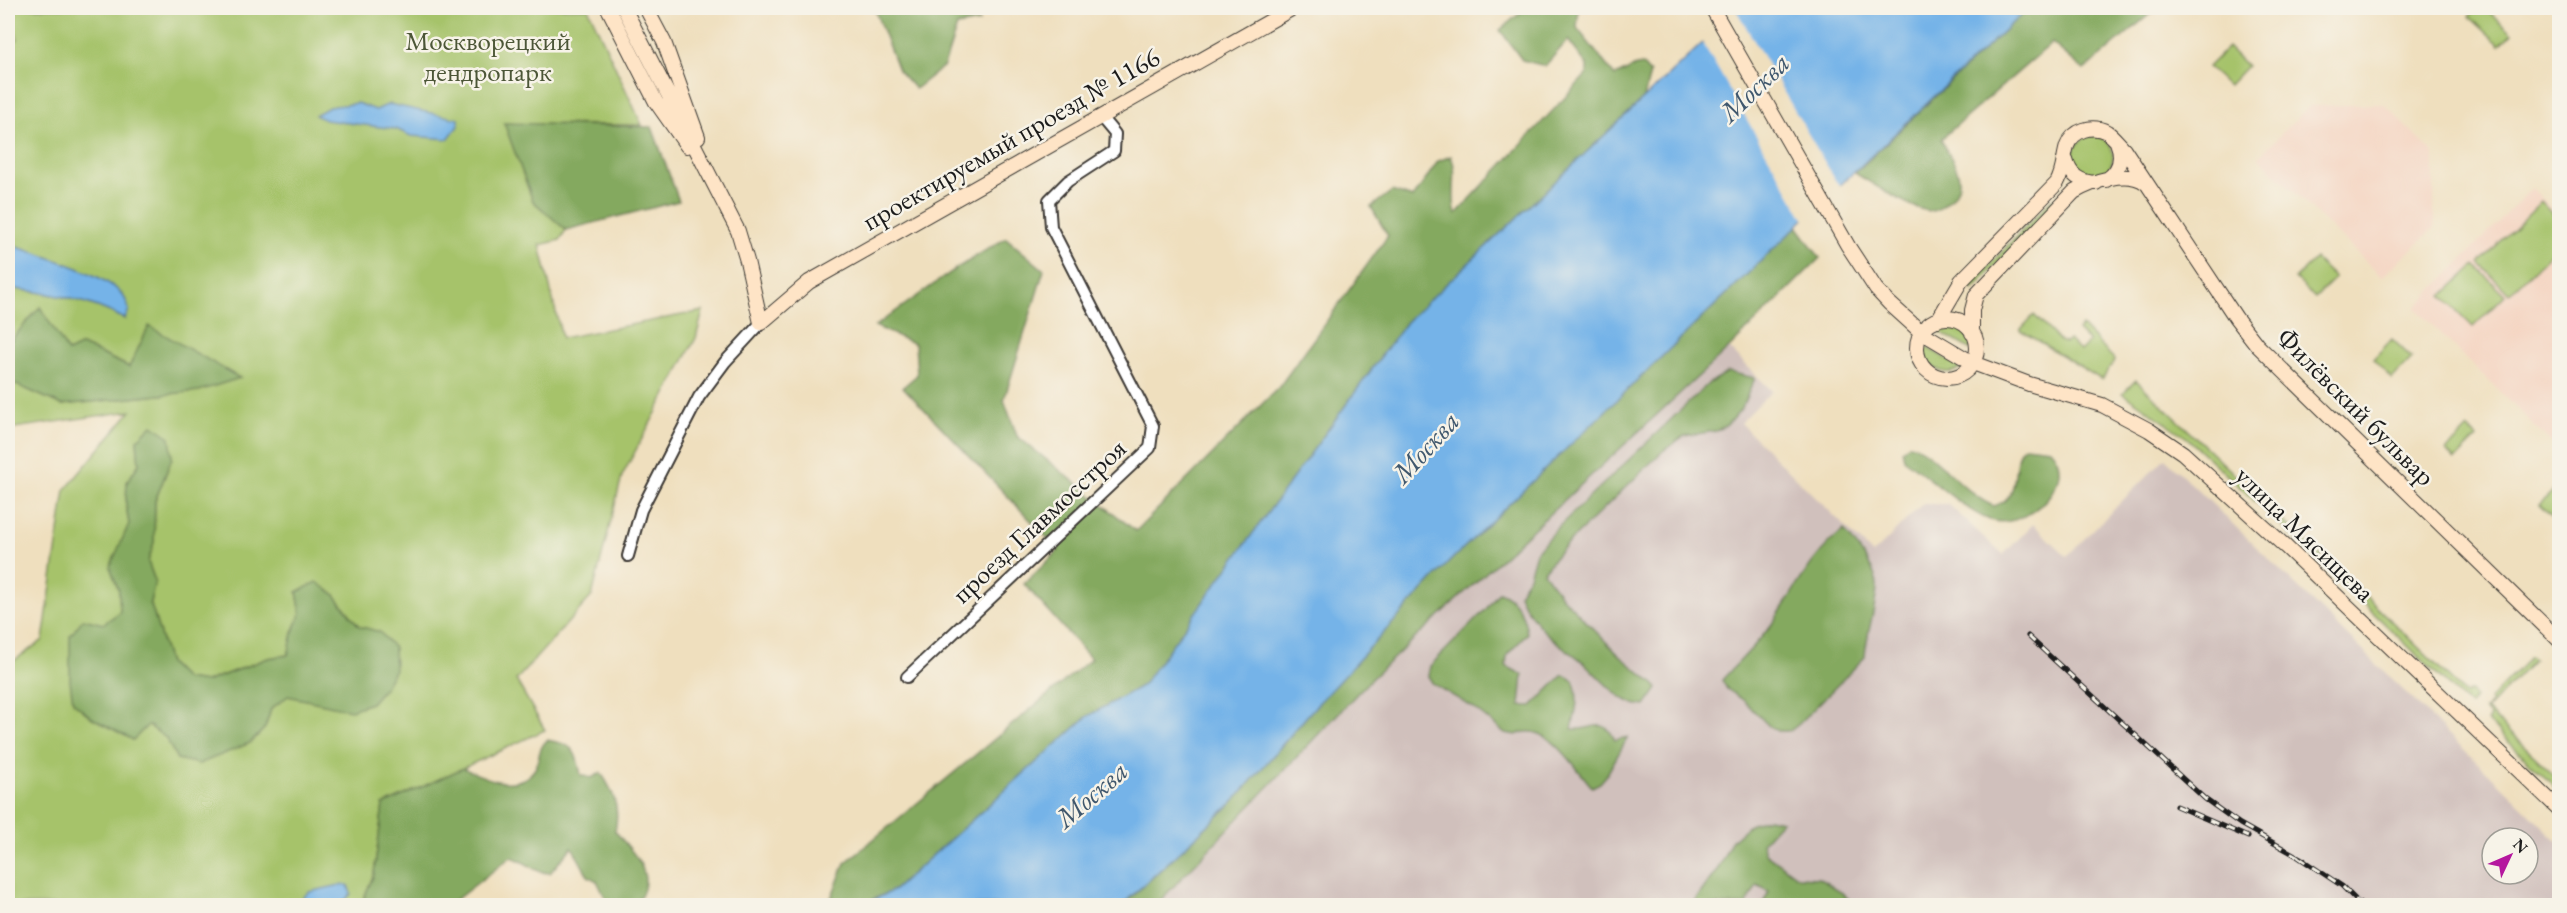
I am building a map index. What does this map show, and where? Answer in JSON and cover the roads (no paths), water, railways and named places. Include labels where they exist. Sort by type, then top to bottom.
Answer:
[{"type":"street","points":[[608,8],[656,102],[714,184]]},
{"type":"street","points":[[624,8],[738,231],[761,323],[725,362],[699,397],[641,510],[628,556]]},
{"type":"street","points":[[646,8],[664,42],[714,184]]},
{"type":"street","name":"проектируемый проезд № 1166","points":[[761,323],[809,282],[1293,8]]},
{"type":"street","name":"улица Мясищева","points":[[1712,8],[1848,246],[1876,289],[1922,332],[1973,363],[2012,379],[2102,405],[2149,430],[2183,453],[2286,547],[2559,810]]},
{"type":"street","name":"проезд Главмосстроя","points":[[907,676],[1150,447],[1153,426],[1051,227],[1049,200],[1068,181],[1114,151],[1115,134],[1100,116]]},
{"type":"street","points":[[1938,320],[1958,320],[1972,333],[1977,344],[1973,363],[1959,376],[1950,378],[1932,374],[1920,361],[1917,352],[1922,332],[1938,320],[1961,281],[2057,183],[2062,174],[2070,141],[2085,129],[2103,130],[2115,139],[2120,152],[2119,166],[2110,177],[2074,192],[1976,295],[1972,310],[1972,333]]},
{"type":"street","name":"Филёвский бульвар","points":[[2115,139],[2236,318],[2258,345],[2559,641]]},
{"type":"street","points":[[2066,159],[2068,168],[2079,180],[2100,182],[2128,176],[2137,177],[2147,184]]},
{"type":"water","name":"Москва","points":[[1740,8],[2028,8],[1797,226],[1450,561],[1313,709],[1233,802],[1122,905],[860,906],[894,890],[1088,716],[1143,685],[1406,322]]},
{"type":"water","points":[[357,103],[376,110],[389,104],[459,119],[458,126],[448,139],[411,136],[396,129],[325,120],[315,115],[329,107]]},
{"type":"water","points":[[8,244],[70,265],[104,280],[125,298],[129,310],[125,319],[82,302],[8,288]]},
{"type":"water","points":[[340,885],[348,885],[351,894],[343,902],[333,905],[295,905],[309,892]]},
{"type":"water","points":[[284,902],[295,905],[267,905]]},
{"type":"railway","points":[[2028,636],[2205,799],[2240,824],[2304,860]]},
{"type":"railway","points":[[2176,806],[2248,837]]},
{"type":"railway","points":[[2298,857],[2342,886],[2362,906]]},
{"type":"park label","name":"Москворецкий дендропарк","points":[[488,56]]}]
